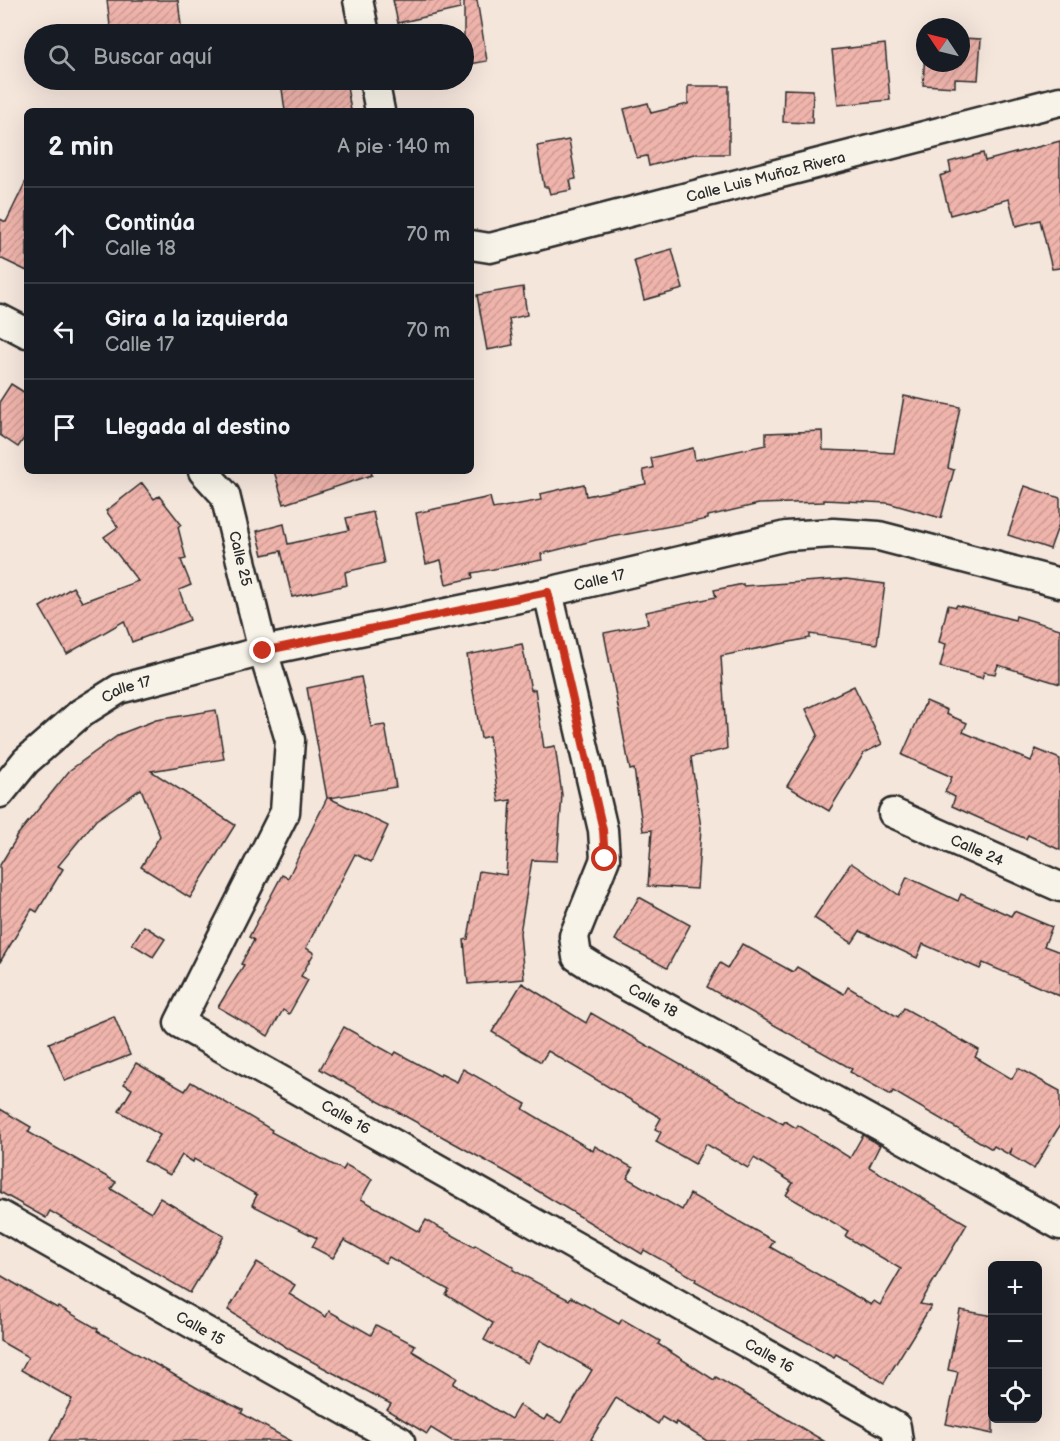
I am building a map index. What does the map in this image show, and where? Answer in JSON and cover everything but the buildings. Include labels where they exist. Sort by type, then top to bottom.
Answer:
[{"type":"street","points":[[358,0],[363,24]]},
{"type":"street","points":[[376,90],[379,108]]},
{"type":"street","name":"Calle Luis Muñoz Rivera","points":[[474,245],[490,248],[1060,101]]},
{"type":"street","points":[[0,319],[24,331]]},
{"type":"street","name":"Calle 25","points":[[207,474],[225,495],[263,651]]},
{"type":"street","name":"Calle 17","points":[[0,794],[26,761],[81,713],[119,689],[263,651],[548,592],[786,536],[833,533],[879,536],[1060,583]]},
{"type":"street","name":"Calle 18","points":[[548,592],[603,830],[605,859],[573,936],[577,957],[1060,1226]]},
{"type":"street","name":"Calle 16","points":[[263,651],[290,740],[285,812],[179,1023],[896,1427],[898,1441]]},
{"type":"street","name":"Calle 24","points":[[893,813],[1060,887]]},
{"type":"street","name":"Calle 15","points":[[0,1215],[400,1441]]},
{"type":"route","points":[[263,651],[548,592],[603,830],[605,859]]}]
